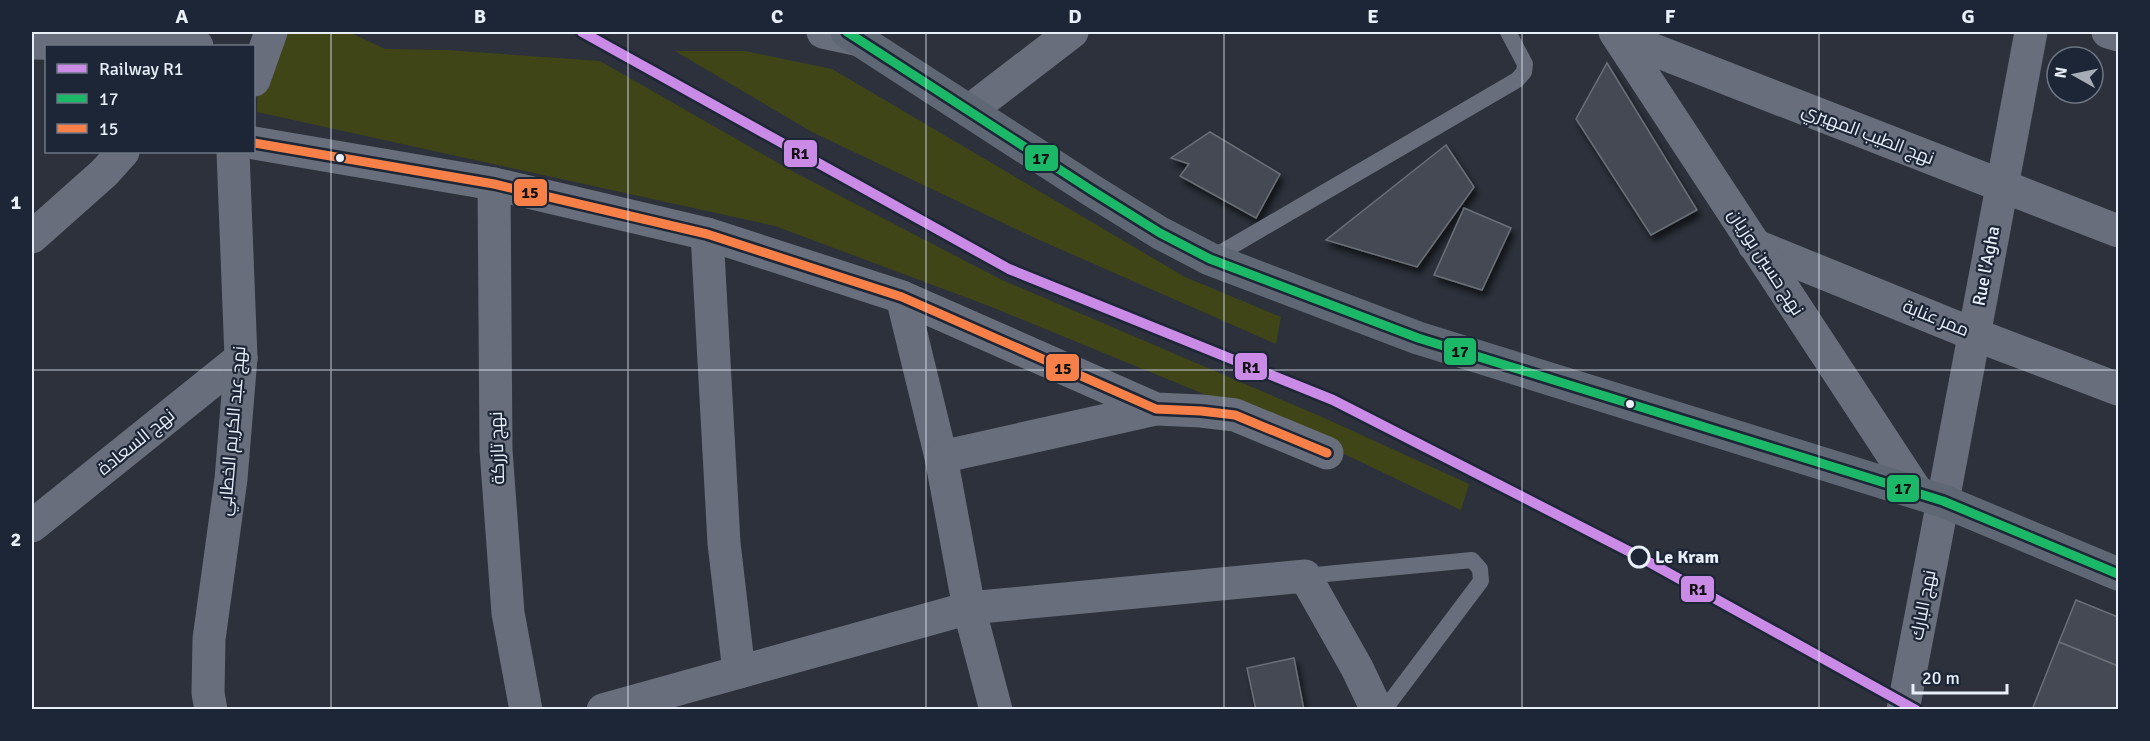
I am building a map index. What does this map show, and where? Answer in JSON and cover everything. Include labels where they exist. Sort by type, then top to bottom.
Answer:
[{"type":"main road","points":[[854,36],[1090,190],[1160,233],[1210,259],[1418,338],[1930,496],[2118,574]]},
{"type":"street","points":[[255,77],[271,32]]},
{"type":"street","points":[[823,32],[854,36]]},
{"type":"street","points":[[969,111],[1072,32]]},
{"type":"street","name":"Rue l'Agha","points":[[1930,496],[1973,334],[2031,32]]},
{"type":"street","points":[[2108,32],[2118,35]]},
{"type":"street","name":"نهج الطيب المهيري","points":[[1616,34],[2118,231]]},
{"type":"street","name":"نهج حسين بوزيان","points":[[1616,34],[1754,245],[1930,496]]},
{"type":"street","points":[[32,44],[114,45]]},
{"type":"street","points":[[32,44],[45,61]]},
{"type":"street","points":[[255,143],[494,184],[707,234],[902,297],[1155,409]]},
{"type":"street","points":[[32,237],[104,173],[122,153]]},
{"type":"street","name":"نهج عبد الكريم الخطابي","points":[[211,710],[208,693],[209,639],[231,479],[241,358],[233,153]]},
{"type":"street","name":"نهج تازركة","points":[[494,184],[496,450],[508,613],[526,710]]},
{"type":"street","points":[[707,234],[724,543],[739,672]]},
{"type":"street","name":"ممر عنابة","points":[[1754,245],[1973,334],[2118,389]]},
{"type":"street","points":[[902,297],[941,457],[969,608],[996,710]]},
{"type":"street","name":"نهج السعادة","points":[[32,526],[241,358]]},
{"type":"street","points":[[941,457],[1155,409],[1235,415],[1327,453]]},
{"type":"street","name":"نهج البارك","points":[[1903,710],[1930,496]]},
{"type":"street","points":[[603,710],[969,608],[1305,576],[1357,668],[1377,710]]},
{"type":"lane","points":[[1210,259],[1516,80],[1524,72],[1525,64],[1508,32]]},
{"type":"lane","points":[[1305,576],[1472,560],[1480,569],[1481,581],[1384,710]]},
{"type":"green space","points":[[349,32],[385,49],[447,50],[600,61],[792,171],[1000,279],[1322,417],[1469,484],[1461,510],[1311,438],[989,306],[775,226],[257,112],[258,74],[286,33]]},
{"type":"green space","points":[[675,51],[745,51],[832,69],[1185,277],[1281,317],[1276,344],[1035,238],[812,132]]},
{"type":"building","points":[[1607,63],[1697,210],[1651,235],[1576,119]]},
{"type":"building","points":[[1210,132],[1280,174],[1256,218],[1180,176],[1189,164],[1171,158]]},
{"type":"building","points":[[1446,145],[1474,187],[1417,267],[1326,240]]},
{"type":"building","points":[[1464,208],[1511,228],[1482,290],[1434,275]]},
{"type":"building","points":[[2076,600],[2118,617],[2118,666],[2059,642]]},
{"type":"building","points":[[2059,642],[2118,666],[2118,710],[2032,710]]},
{"type":"building","points":[[1294,658],[1304,710],[1256,710],[1247,668]]},
{"type":"rail line","name":"R1","points":[[582,32],[1009,269],[1333,400],[1638,556],[1916,710]]},
{"type":"transit line","name":"17","points":[[847,32],[1091,190],[1160,233],[1210,259],[1418,338],[1943,501],[2118,574]]},
{"type":"transit line","name":"15","points":[[255,143],[494,184],[707,234],[902,297],[1156,409],[1235,415],[1327,453]]},
{"type":"place","name":"Le Kram","points":[[1639,557]]}]
